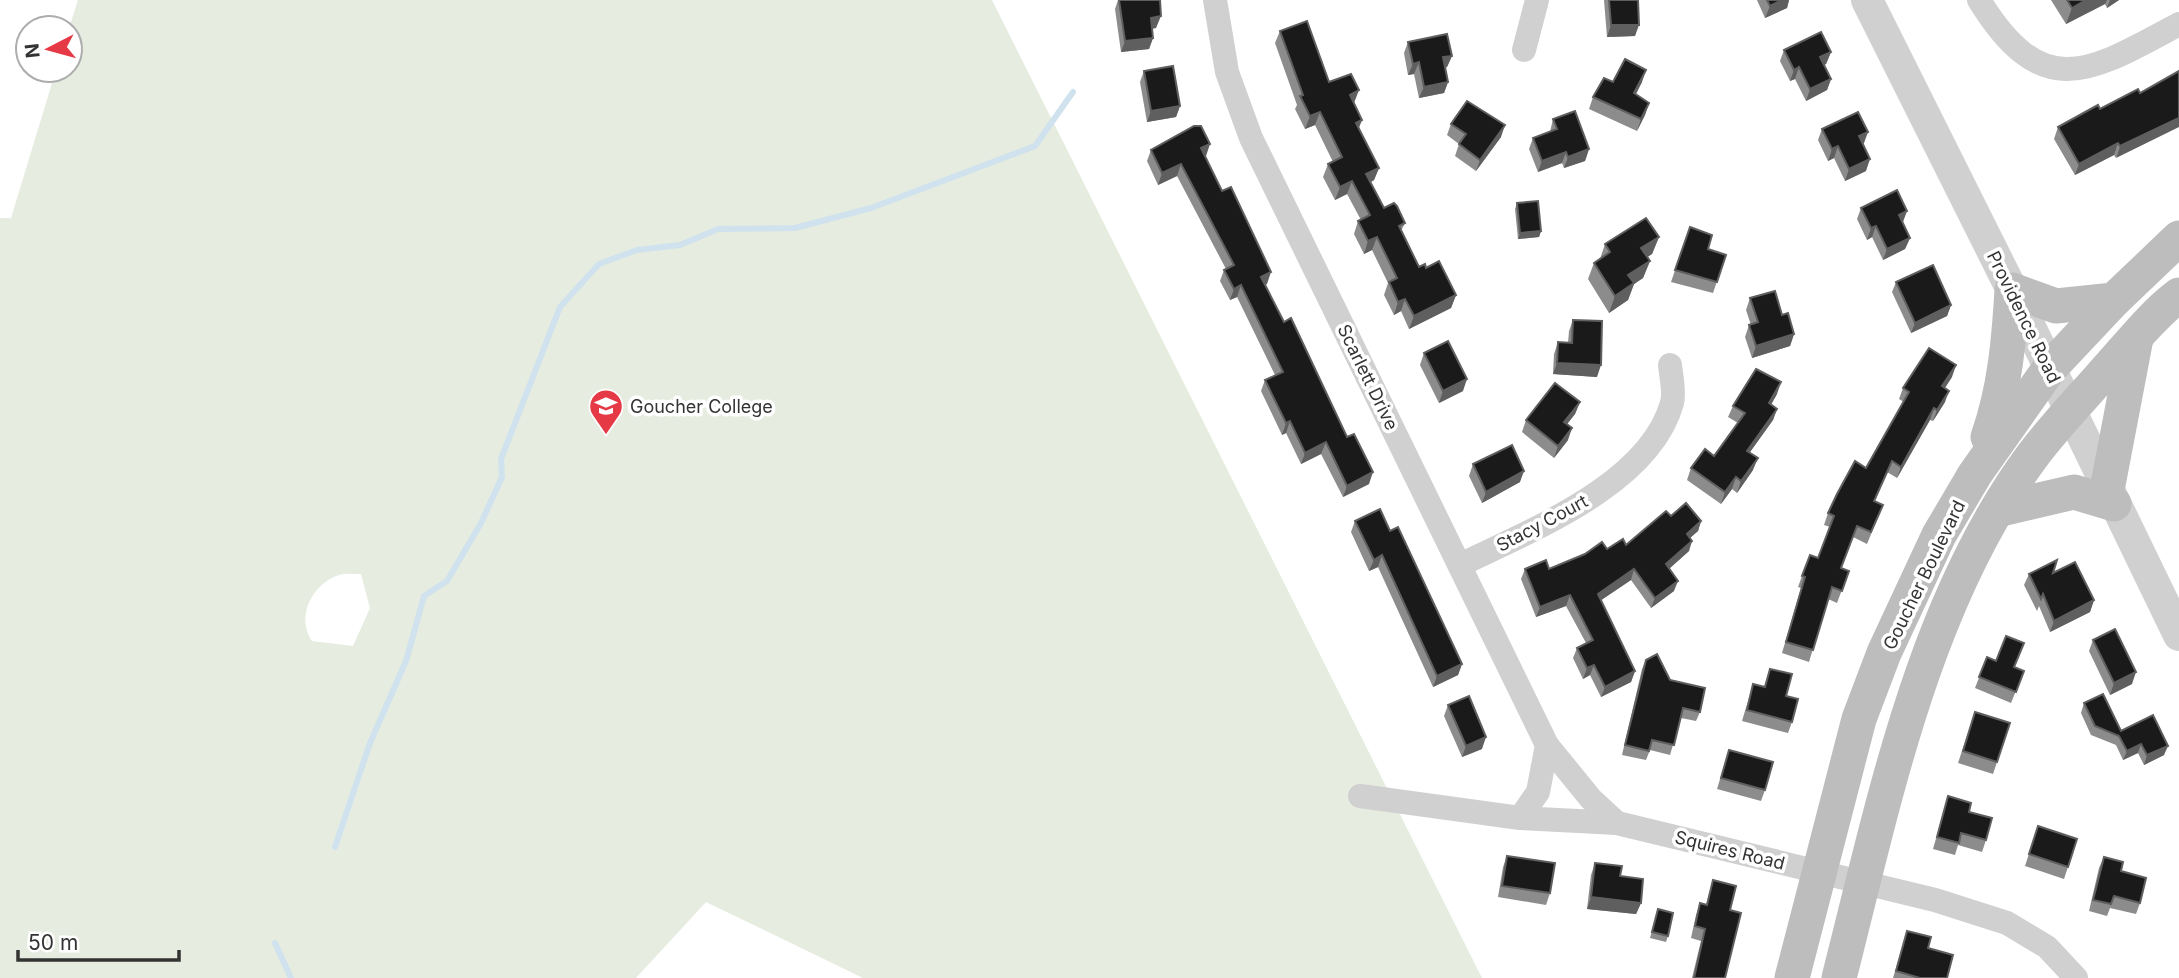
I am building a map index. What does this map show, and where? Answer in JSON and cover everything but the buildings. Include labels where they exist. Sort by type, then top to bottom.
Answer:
[{"type":"main road","name":"Goucher Boulevard","points":[[1792,978],[1859,719],[1880,664],[1939,535],[1975,474],[2049,369],[2114,300],[2179,238]]},
{"type":"main road","points":[[1975,474],[1998,409],[2008,351],[2012,289],[2056,306],[2114,300]]},
{"type":"main road","name":"Goucher Boulevard","points":[[1839,978],[1917,690],[1956,588],[1997,510],[2033,456],[2136,338],[2179,295]]},
{"type":"main road","points":[[1997,510],[2074,492],[2110,497],[2136,338]]},
{"type":"street","name":"Scarlett Drive","points":[[1215,0],[1227,72],[1251,138],[1548,745],[1591,799],[1617,823]]},
{"type":"street","points":[[1524,50],[1537,0]]},
{"type":"street","name":"Providence Road","points":[[1867,0],[2012,289],[2110,497],[2179,635]]},
{"type":"street","points":[[1979,0],[2019,52],[2056,68],[2075,68],[2112,60],[2179,24]]},
{"type":"street","name":"Stacy Court","points":[[1460,565],[1567,512],[1602,491],[1625,471],[1658,429],[1672,402],[1670,365]]},
{"type":"street","points":[[1520,818],[1538,792],[1548,745]]},
{"type":"street","name":"Squires Road","points":[[1360,796],[1520,818],[1617,823],[1936,900],[2007,923],[2048,947],[2076,978]]},
{"type":"shaded area","name":"Goucher College","points":[[78,0],[992,0],[1482,978],[863,978],[706,902],[636,978],[0,978],[0,218],[11,218],[52,84],[84,84],[84,14],[74,14]],"holes":[[[361,574],[370,608],[353,646],[312,641],[307,632],[306,612],[309,602],[321,585],[339,575]]]},
{"type":"waterway","points":[[335,847],[370,743],[406,661],[424,596],[447,581],[481,523],[502,477],[501,459],[560,307],[599,264],[637,250],[680,245],[718,229],[795,228],[871,208],[1035,146],[1073,92]]},
{"type":"waterway","points":[[275,943],[291,978]]},
{"type":"place","name":"Goucher College","points":[[606,436]]}]
